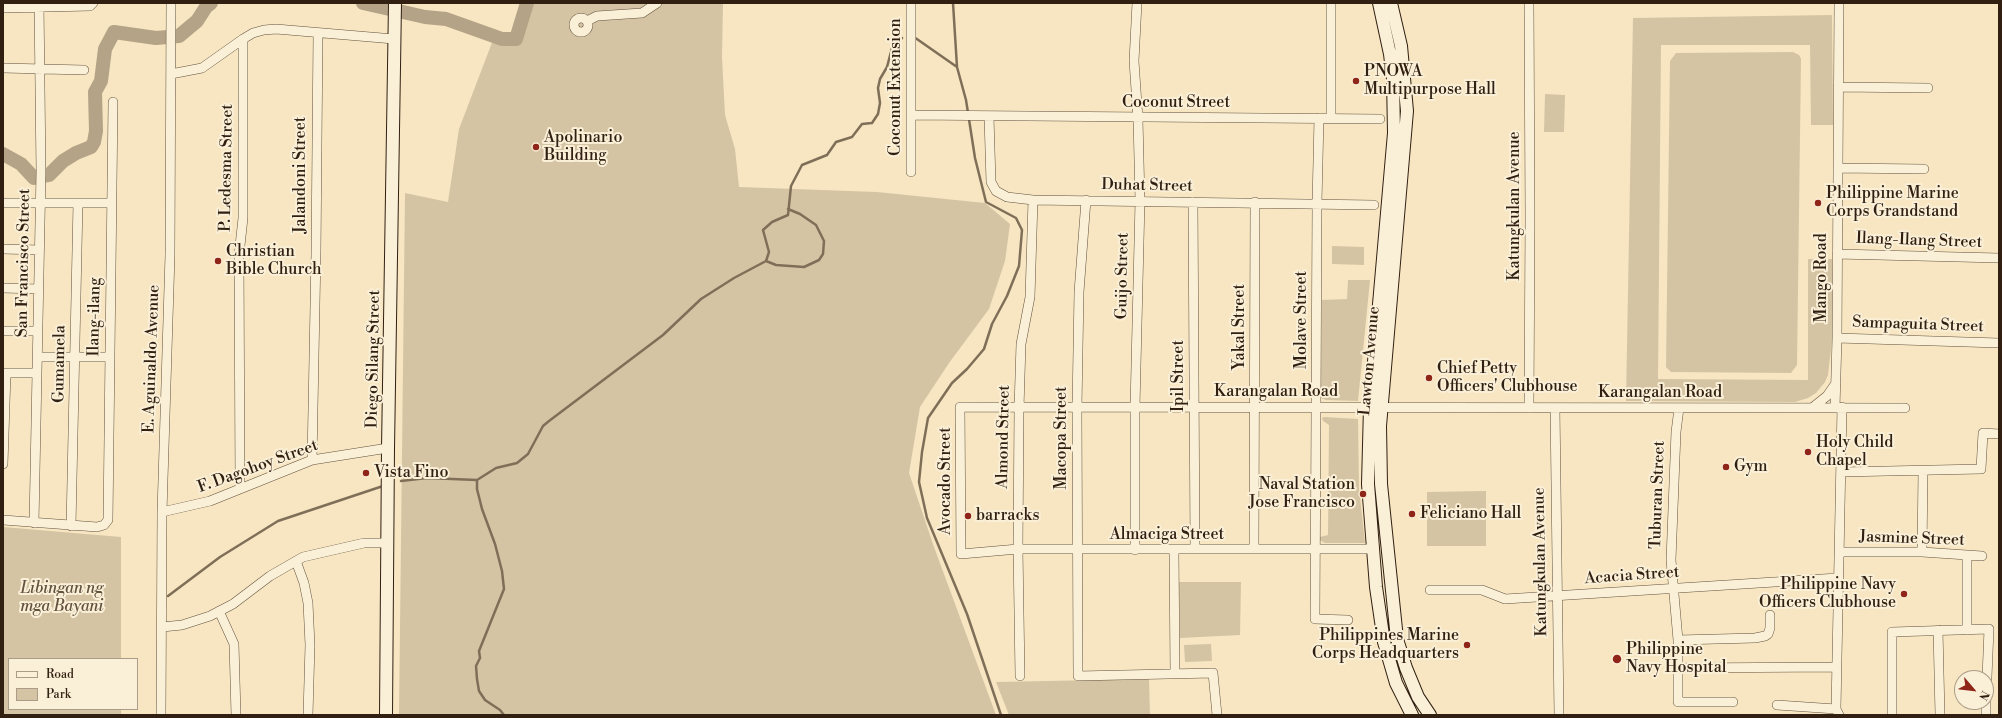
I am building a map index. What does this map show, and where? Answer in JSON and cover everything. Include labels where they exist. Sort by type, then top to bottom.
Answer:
[{"type":"main road","name":"Lawton Avenue","points":[[1379,3],[1390,54],[1393,79],[1394,133],[1376,407],[1380,426],[1381,484],[1397,639],[1406,668],[1418,697],[1430,715]]},
{"type":"main road","name":"Lawton Avenue","points":[[1391,3],[1401,46],[1407,112],[1368,484],[1380,616],[1389,663],[1396,683],[1412,715]]},
{"type":"main road","name":"Diego Silang Street","points":[[386,715],[388,448],[395,4]]},
{"type":"street","name":"E. Aguinaldo Avenue","points":[[161,715],[162,512],[170,254],[172,3]]},
{"type":"street","points":[[587,22],[597,16],[642,13],[657,3]]},
{"type":"street","name":"Coconut Extension","points":[[911,3],[911,172]]},
{"type":"street","name":"Guijo Street","points":[[1135,550],[1135,407],[1140,201],[1138,118],[1134,60],[1137,3]]},
{"type":"street","points":[[1331,3],[1331,118]]},
{"type":"street","name":"Katungkulan Avenue","points":[[1529,3],[1529,408]]},
{"type":"street","name":"Mango Road","points":[[1837,712],[1838,578],[1840,552],[1841,472],[1836,383],[1839,3]]},
{"type":"street","points":[[3,8],[39,5],[91,4]]},
{"type":"street","name":"San Francisco Street","points":[[34,523],[40,187],[41,69],[39,5]]},
{"type":"street","points":[[171,74],[202,68],[243,39],[253,33],[264,30],[276,29],[318,34],[394,39]]},
{"type":"street","name":"Jalandoni Street","points":[[312,460],[318,34]]},
{"type":"street","name":"P. Ledesma Street","points":[[240,489],[240,255],[242,218],[243,39]]},
{"type":"street","points":[[3,68],[84,70]]},
{"type":"street","points":[[1838,87],[1928,88]]},
{"type":"street","name":"Ilang-ilang","points":[[72,526],[97,527],[104,525],[108,520],[113,102]]},
{"type":"street","name":"Coconut Street","points":[[911,115],[989,117],[1380,119]]},
{"type":"street","name":"Duhat Street","points":[[989,117],[991,182],[996,191],[1007,197],[1033,200],[1256,202],[1374,205]]},
{"type":"street","name":"Molave Street","points":[[1320,118],[1317,203],[1315,619],[1348,620]]},
{"type":"street","points":[[1838,168],[1924,169]]},
{"type":"street","name":"Almond Street","points":[[1020,676],[1018,550],[1019,408],[1021,344],[1030,298],[1033,200]]},
{"type":"street","name":"Macopa Street","points":[[1086,200],[1079,292],[1077,407],[1078,676],[1175,674]]},
{"type":"street","name":"Ipil Street","points":[[1193,202],[1195,549]]},
{"type":"street","name":"Yakal Street","points":[[1254,549],[1256,202]]},
{"type":"street","points":[[3,203],[112,204]]},
{"type":"street","name":"Gumamela","points":[[72,526],[78,203]]},
{"type":"street","points":[[3,249],[39,250]]},
{"type":"street","name":"Ilang-Ilang Street","points":[[1837,254],[1999,258]]},
{"type":"street","points":[[3,288],[38,289]]},
{"type":"street","points":[[3,331],[38,331]]},
{"type":"street","name":"Sampaguita Street","points":[[1837,338],[1999,343]]},
{"type":"street","points":[[37,357],[109,357]]},
{"type":"street","points":[[3,464],[5,373],[37,373]]},
{"type":"street","points":[[1812,408],[1827,396],[1836,383]]},
{"type":"street","name":"Karangalan Road","points":[[960,407],[1905,408]]},
{"type":"street","name":"Avocado Street","points":[[960,407],[961,554]]},
{"type":"street","name":"Katungkulan Avenue","points":[[1555,408],[1556,596],[1559,715]]},
{"type":"street","name":"Tuburan Street","points":[[1679,408],[1676,432],[1671,560],[1678,640],[1678,702],[1732,702]]},
{"type":"street","points":[[1841,472],[1981,469],[1983,433],[1999,434]]},
{"type":"street","name":"F. Dagohoy Street","points":[[162,512],[210,501],[312,460],[388,448]]},
{"type":"street","points":[[1922,552],[1923,471]]},
{"type":"street","points":[[3,520],[72,526]]},
{"type":"street","points":[[162,627],[182,625],[210,616],[232,604],[270,576],[303,556],[364,543],[388,543]]},
{"type":"street","name":"Almaciga Street","points":[[961,554],[1018,550],[1374,549]]},
{"type":"street","points":[[1174,550],[1175,674],[1213,673],[1217,715]]},
{"type":"street","name":"Jasmine Street","points":[[1840,552],[1922,552],[1982,556]]},
{"type":"street","points":[[1967,555],[1967,630]]},
{"type":"street","points":[[296,561],[304,583],[308,603],[310,645],[308,715]]},
{"type":"street","name":"Acacia Street","points":[[1430,590],[1482,590],[1505,599],[1838,578]]},
{"type":"street","points":[[219,611],[234,644],[236,715]]},
{"type":"street","points":[[1678,640],[1756,638],[1765,636],[1768,634],[1770,628],[1770,615]]},
{"type":"street","points":[[1892,715],[1892,632],[1989,629],[1987,670]]},
{"type":"street","points":[[1938,630],[1940,715]]},
{"type":"street","points":[[1678,668],[1837,667]]},
{"type":"street","points":[[1777,705],[1837,712]]},
{"type":"green space","points":[[530,3],[723,3],[722,57],[725,115],[735,149],[739,187],[877,192],[985,203],[1010,224],[1005,261],[989,309],[949,363],[920,407],[909,473],[934,547],[996,715],[399,715],[405,193],[448,202],[459,129],[493,40],[518,38]]},
{"type":"green space","points":[[1832,15],[1833,125],[1811,125],[1810,45],[1661,45],[1658,379],[1808,380],[1808,259],[1832,259],[1832,340],[1828,375],[1825,382],[1816,393],[1808,398],[1795,402],[1626,401],[1633,18]]},
{"type":"green space","points":[[1793,52],[1799,55],[1801,59],[1797,365],[1791,373],[1671,372],[1666,367],[1670,61],[1676,53]]},
{"type":"green space","points":[[1545,94],[1565,95],[1564,132],[1544,132]]},
{"type":"green space","points":[[1332,246],[1364,247],[1364,265],[1332,264]]},
{"type":"green space","points":[[1348,280],[1370,280],[1358,401],[1326,400],[1321,398],[1322,300],[1347,299]]},
{"type":"green space","points":[[1322,418],[1358,419],[1359,488],[1365,543],[1325,543],[1320,540],[1320,537],[1328,535],[1329,425],[1323,421]]},
{"type":"green space","points":[[1486,491],[1486,546],[1427,546],[1427,492]]},
{"type":"green space","name":"Libingan ng mga Bayani","points":[[3,527],[121,537],[121,658],[8,658],[8,710],[121,710],[121,715],[3,715]]},
{"type":"green space","points":[[1179,582],[1241,582],[1240,635],[1180,638]]},
{"type":"green space","points":[[1211,644],[1212,661],[1185,662],[1184,645]]},
{"type":"green space","points":[[1149,679],[1150,715],[1009,715],[996,682]]},
{"type":"waterway","points":[[3,154],[21,164],[34,178],[49,175],[63,161],[76,153],[91,147],[94,142],[96,131],[95,92],[101,81],[105,49],[114,32],[156,38],[179,36],[197,21],[206,7],[211,3]]},
{"type":"waterway","points":[[363,3],[425,17],[446,19],[502,39],[516,39],[527,3]]},
{"type":"waterway","points":[[953,3],[957,67],[966,100],[975,158],[986,202],[1016,218],[1022,230],[1019,266],[1007,296],[992,324],[984,349],[967,369],[952,383],[928,418],[922,452],[919,482],[927,518],[967,614],[1001,715]]},
{"type":"waterway","points":[[914,37],[957,67]]},
{"type":"waterway","points":[[504,715],[500,710],[485,700],[479,691],[477,679],[476,666],[480,658],[479,651],[504,589],[502,571],[495,544],[482,509],[477,489],[477,480],[496,468],[517,463],[528,454],[543,426],[549,421],[663,335],[701,299],[734,278],[766,261],[769,252],[763,230],[772,222],[788,215],[791,186],[802,165],[827,155],[836,142],[852,137],[862,124],[872,123],[878,114],[880,103],[878,88],[880,79],[887,67],[892,48],[902,38]]},
{"type":"waterway","points":[[766,261],[776,265],[804,267],[819,260],[823,254],[824,241],[816,225],[800,214],[788,209]]},
{"type":"waterway","points":[[401,481],[427,478],[477,480]]},
{"type":"waterway","points":[[168,596],[220,557],[278,521],[383,486]]},
{"type":"place","name":"PNOWA Multipurpose Hall","points":[[1356,81]]},
{"type":"place","name":"Apolinario Building","points":[[536,147]]},
{"type":"place","name":"Philippine Marine Corps Grandstand","points":[[1818,203]]},
{"type":"place","name":"Christian Bible Church","points":[[218,261]]},
{"type":"place","name":"Chief Petty Officers' Clubhouse","points":[[1429,378]]},
{"type":"place","name":"Holy Child Chapel","points":[[1808,452]]},
{"type":"place","name":"Gym","points":[[1726,467]]},
{"type":"place","name":"Vista Fino","points":[[366,473]]},
{"type":"place","name":"Naval Station Jose Francisco","points":[[1363,494]]},
{"type":"place","name":"Feliciano Hall","points":[[1412,514]]},
{"type":"place","name":"barracks","points":[[968,516]]},
{"type":"place","name":"Philippine Navy Officers Clubhouse","points":[[1904,594]]},
{"type":"place","name":"Philippines Marine Corps Headquarters","points":[[1467,645]]},
{"type":"place","name":"Philippine Navy Hospital","points":[[1617,659]]}]
